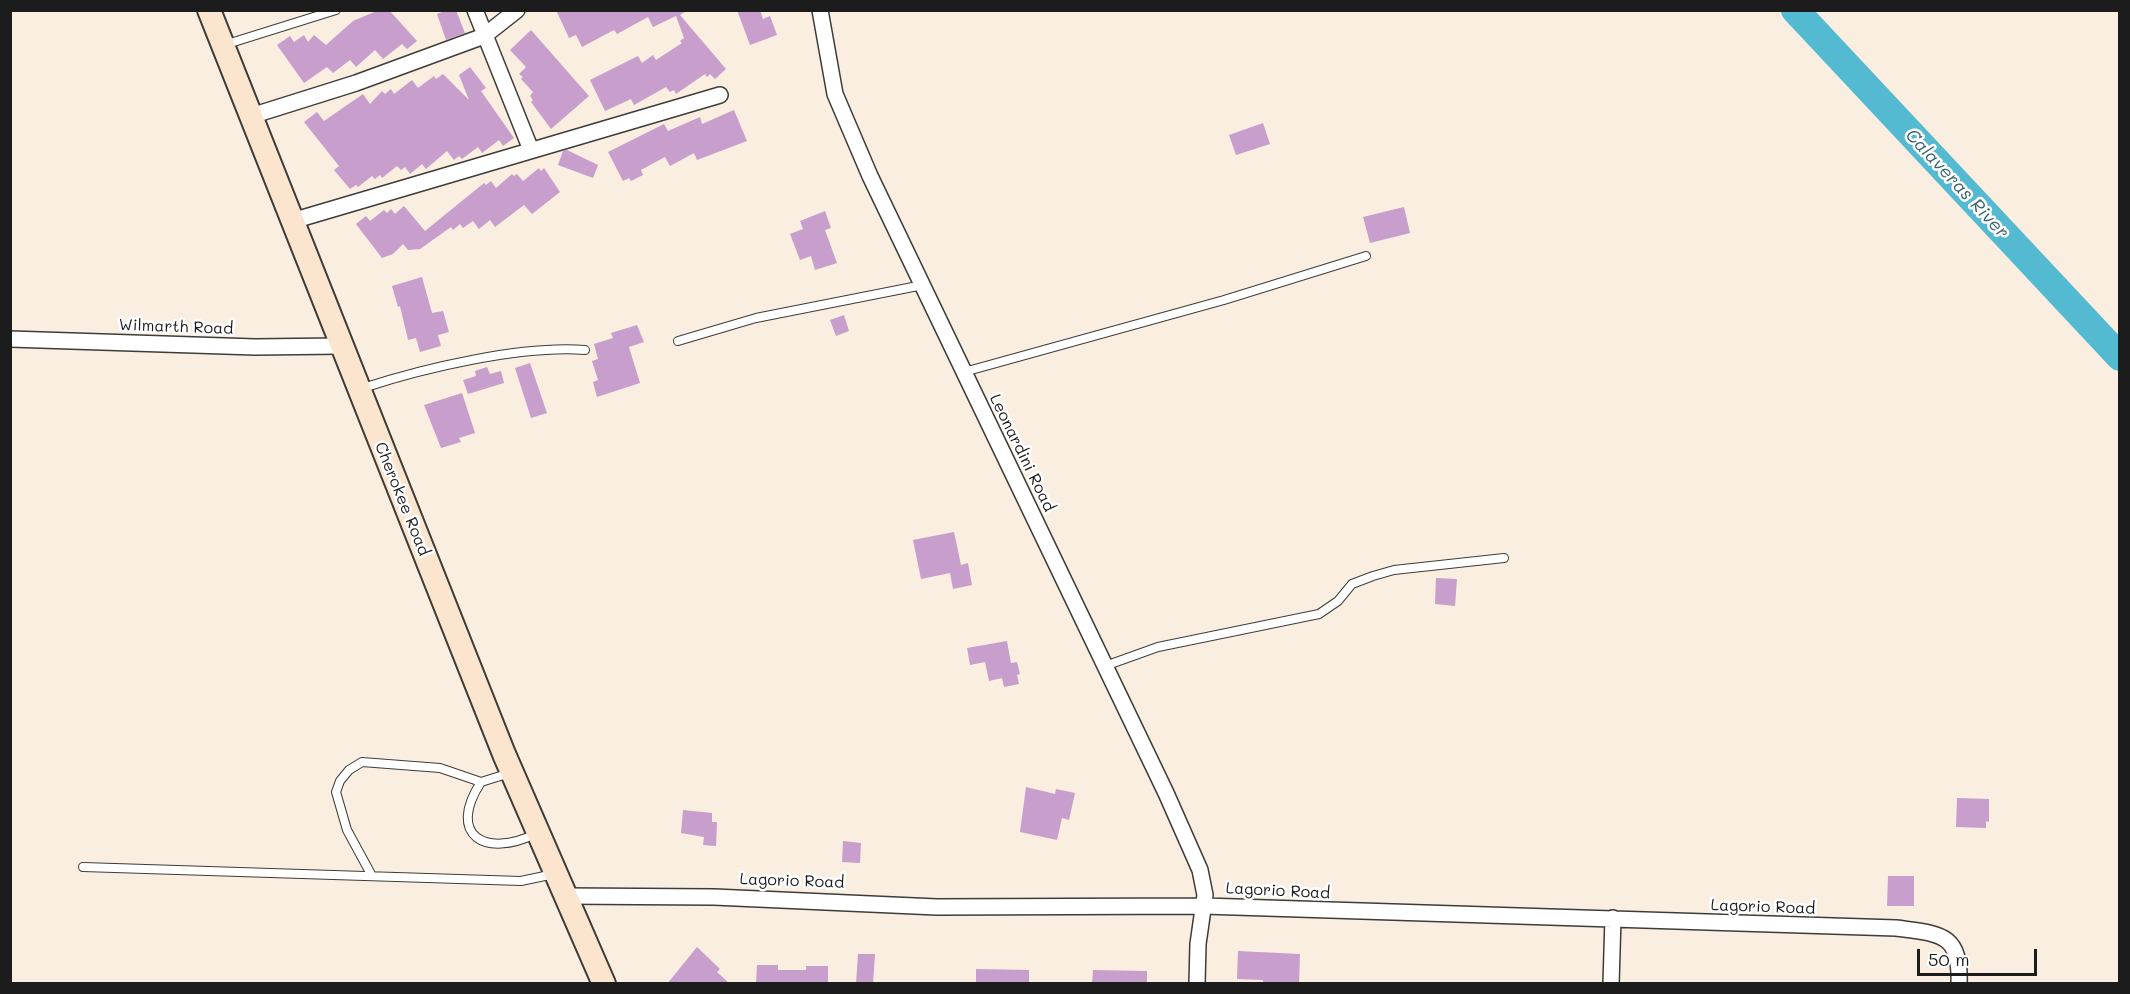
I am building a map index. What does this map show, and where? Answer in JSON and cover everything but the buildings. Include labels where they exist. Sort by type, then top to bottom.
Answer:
[{"type":"street","name":"Cherokee Road","points":[[209,10],[512,773],[604,984]]},
{"type":"street","points":[[475,10],[531,150]]},
{"type":"street","points":[[251,116],[356,83],[484,36],[517,10]]},
{"type":"street","name":"Leonardini Road","points":[[820,10],[835,94],[870,176],[1167,793],[1200,870],[1204,906],[1198,944],[1197,984]]},
{"type":"street","points":[[292,221],[720,95]]},
{"type":"street","name":"Wilmarth Road","points":[[10,339],[255,347],[341,346]]},
{"type":"street","name":"Lagorio Road","points":[[564,896],[714,897],[937,907],[1204,906],[1380,914],[1613,918],[1896,928],[1937,934],[1946,938],[1957,950],[1959,980]]},
{"type":"street","points":[[1611,984],[1613,918]]},
{"type":"lane","points":[[223,45],[336,10]]},
{"type":"lane","points":[[963,372],[1224,300],[1366,256]]},
{"type":"lane","points":[[678,341],[756,318],[923,285]]},
{"type":"lane","points":[[358,389],[393,378],[463,362],[563,348],[585,350]]},
{"type":"lane","points":[[1105,666],[1158,647],[1319,614],[1338,601],[1352,584],[1394,570],[1504,558]]},
{"type":"lane","points":[[372,876],[347,830],[336,792],[339,781],[349,770],[362,762],[440,768],[481,782],[512,773]]},
{"type":"lane","points":[[481,782],[470,800],[466,814],[469,828],[481,840],[497,845],[519,842],[538,833]]},
{"type":"lane","points":[[83,867],[521,881],[555,874]]},
{"type":"waterway","name":"Calaveras River","points":[[1795,10],[2120,357]]}]
